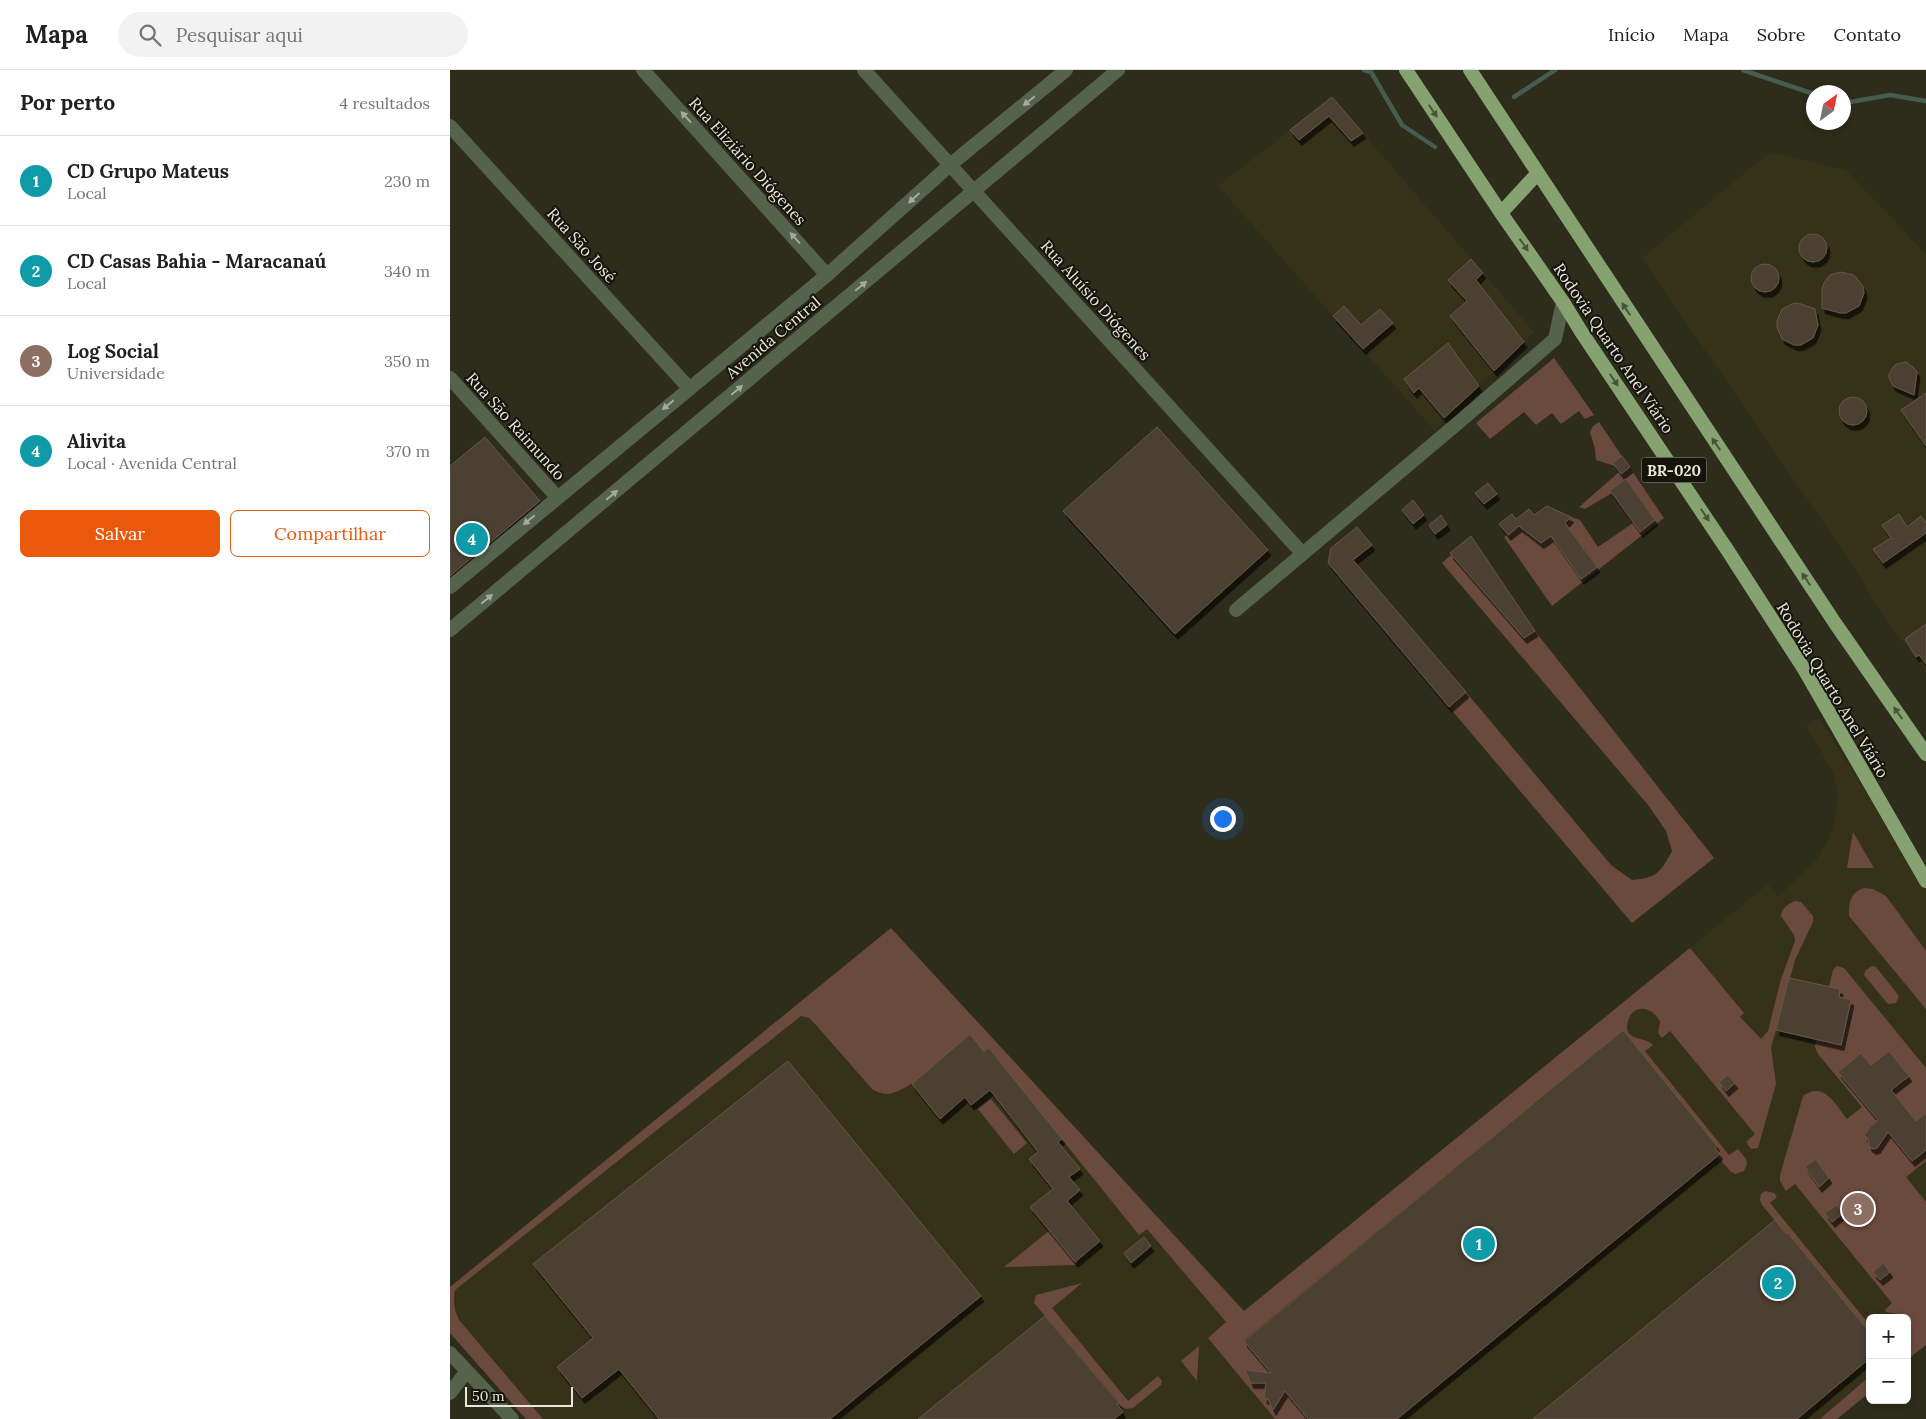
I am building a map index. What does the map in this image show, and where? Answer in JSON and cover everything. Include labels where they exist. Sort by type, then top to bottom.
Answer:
[{"type":"highway","name":"Rodovia Quarto Anel Viário","points":[[1406,70],[1728,550],[1799,661],[1926,881]]},
{"type":"highway","name":"Rodovia Quarto Anel Viário","points":[[1470,70],[1537,174],[1830,614],[1926,754]]},
{"type":"highway","points":[[1501,213],[1537,174]]},
{"type":"street","name":"Rua Eliziário Diógenes","points":[[644,70],[827,274]]},
{"type":"street","name":"Rua Aluísio Diógenes","points":[[864,70],[1302,553]]},
{"type":"street","name":"Avenida Central","points":[[450,587],[827,274],[950,165],[1066,70]]},
{"type":"street","name":"Avenida Central","points":[[450,630],[1118,70]]},
{"type":"street","name":"Rua São José","points":[[450,126],[689,388]]},
{"type":"street","points":[[1236,610],[1555,339],[1563,302]]},
{"type":"street","name":"Rua São Raimundo","points":[[450,378],[557,497]]},
{"type":"street","points":[[450,1353],[512,1419]]},
{"type":"street","points":[[450,1393],[467,1371]]},
{"type":"shaded area","points":[[1332,97],[1534,332],[1434,430],[1218,186]]},
{"type":"shaded area","points":[[1770,152],[1846,170],[1926,254],[1926,672],[1887,621],[1851,563],[1642,258]]},
{"type":"shaded area","points":[[1554,358],[1594,415],[1585,419],[1579,411],[1561,424],[1552,413],[1536,425],[1524,412],[1490,439],[1476,423]]},
{"type":"shaded area","points":[[1599,422],[1622,456],[1613,463],[1615,466],[1596,460],[1590,432],[1593,426]]},
{"type":"shaded area","points":[[1630,468],[1664,518],[1552,606],[1504,537],[1521,525],[1541,543],[1571,517],[1580,520],[1598,547],[1633,523],[1640,532],[1655,520],[1626,479],[1610,490],[1612,493],[1585,509],[1579,507],[1619,472],[1621,474]],"holes":[[[1567,526],[1597,566],[1581,579],[1552,537]]]},
{"type":"shaded area","points":[[1451,555],[1524,638],[1535,631],[1714,858],[1632,923],[1449,707],[1466,692],[1611,865],[1632,880],[1652,876],[1664,865],[1672,851],[1666,831],[1648,805],[1442,563]]},
{"type":"shaded area","points":[[1819,718],[1926,887],[1926,1345],[1911,1357],[1911,1314],[1866,1314],[1866,1395],[1837,1419],[526,1419],[450,1333],[450,1287],[891,928],[1244,1311],[1768,884],[1778,897],[1816,860],[1828,841],[1835,820],[1838,792],[1833,772],[1806,726]]},
{"type":"shaded area","points":[[1853,832],[1874,868],[1847,868]]},
{"type":"shaded area","points":[[1864,888],[1873,889],[1886,896],[1926,951],[1926,1009],[1849,916],[1849,906],[1853,895]]},
{"type":"shaded area","points":[[1795,901],[1801,902],[1813,916],[1813,922],[1795,960],[1771,1048],[1776,1084],[1758,1148],[1751,1149],[1746,1142],[1755,1134],[1670,1031],[1662,1038],[1658,1033],[1660,1022],[1653,1013],[1649,1010],[1639,1009],[1634,1011],[1628,1021],[1628,1032],[1636,1038],[1650,1042],[1653,1045],[1645,1051],[1729,1155],[1738,1149],[1746,1159],[1747,1164],[1744,1171],[1735,1174],[1730,1171],[1718,1157],[1720,1155],[1622,1031],[1244,1340],[1308,1419],[1275,1419],[1208,1338],[1226,1322],[1147,1229],[1139,1235],[989,1049],[984,1052],[970,1035],[942,1060],[908,1086],[898,1091],[884,1094],[873,1090],[816,1025],[809,1018],[801,1016],[455,1290],[454,1305],[459,1320],[543,1419],[526,1419],[450,1333],[450,1287],[891,928],[1244,1311],[1690,948],[1744,1013],[1740,1017],[1761,1039],[1768,1031],[1781,979],[1795,941],[1794,935],[1781,916],[1786,907]]},
{"type":"shaded area","points":[[1837,966],[1844,968],[1926,1068],[1926,1161],[1906,1177],[1926,1202],[1926,1345],[1911,1357],[1911,1314],[1886,1312],[1885,1310],[1892,1303],[1795,1184],[1786,1191],[1780,1181],[1780,1175],[1803,1096],[1810,1092],[1817,1091],[1823,1093],[1833,1101],[1847,1119],[1862,1107],[1818,1054],[1815,1047],[1816,1039],[1841,1045],[1851,1000],[1839,997],[1840,990],[1829,987],[1833,970]]},
{"type":"shaded area","points":[[1872,966],[1876,967],[1899,996],[1896,1003],[1888,1004],[1864,975],[1866,970]]},
{"type":"shaded area","points":[[991,1099],[1027,1143],[1014,1154],[978,1109]]},
{"type":"shaded area","points":[[1765,1191],[1774,1193],[1777,1197],[1770,1203],[1866,1321],[1866,1328],[1788,1233],[1786,1234],[1762,1205],[1760,1200],[1761,1194]]},
{"type":"shaded area","points":[[1049,1231],[1075,1262],[1078,1260],[1076,1265],[1004,1267]]},
{"type":"shaded area","points":[[1082,1283],[1052,1308],[1128,1401],[1158,1376],[1162,1381],[1161,1385],[1133,1408],[1126,1409],[1117,1404],[1119,1402],[1034,1303],[1036,1295]]},
{"type":"shaded area","points":[[1199,1346],[1197,1381],[1181,1361]]},
{"type":"shaded area","points":[[1866,1379],[1866,1395],[1837,1419],[1820,1419]]},
{"type":"building","points":[[1332,97],[1363,133],[1351,141],[1329,116],[1299,140],[1290,130]]},
{"type":"building","points":[[1813,234],[1823,238],[1827,248],[1823,258],[1813,262],[1803,258],[1799,248],[1803,238]]},
{"type":"building","points":[[1471,259],[1483,273],[1476,280],[1524,342],[1494,371],[1450,316],[1467,301],[1448,280]]},
{"type":"building","points":[[1765,264],[1775,268],[1779,278],[1775,288],[1765,292],[1755,288],[1751,278],[1755,268]]},
{"type":"building","points":[[1840,272],[1854,275],[1863,286],[1864,293],[1859,306],[1846,313],[1822,308],[1822,289],[1824,283],[1830,275]]},
{"type":"building","points":[[1794,303],[1815,309],[1818,325],[1813,338],[1801,345],[1794,345],[1782,339],[1777,327],[1777,321],[1782,309]]},
{"type":"building","points":[[1344,306],[1361,325],[1380,309],[1393,323],[1363,349],[1333,316]]},
{"type":"building","points":[[1448,343],[1479,386],[1444,418],[1419,388],[1414,393],[1404,379]]},
{"type":"building","points":[[1906,362],[1917,372],[1914,395],[1893,386],[1889,378],[1889,374],[1894,366]]},
{"type":"building","points":[[1926,393],[1926,446],[1901,410]]},
{"type":"building","points":[[1853,397],[1863,401],[1867,411],[1863,421],[1853,425],[1843,421],[1839,411],[1843,401]]},
{"type":"building","points":[[1157,427],[1268,550],[1175,634],[1063,511]]},
{"type":"building","points":[[485,437],[540,501],[450,576],[450,466]]},
{"type":"building","points":[[1622,456],[1630,467],[1621,474],[1613,463]]},
{"type":"building","points":[[1626,479],[1655,520],[1640,532],[1610,490]]},
{"type":"building","points":[[1488,483],[1497,494],[1484,504],[1475,493]]},
{"type":"building","points":[[1413,500],[1424,515],[1413,524],[1402,510]]},
{"type":"building","points":[[1547,506],[1571,517],[1565,523],[1597,567],[1581,579],[1551,536],[1541,543],[1519,526],[1508,535],[1499,524],[1512,514],[1516,519],[1529,509],[1534,515]]},
{"type":"building","points":[[1899,514],[1907,527],[1921,516],[1926,522],[1926,533],[1883,563],[1873,549],[1891,538],[1882,525]]},
{"type":"building","points":[[1441,515],[1447,525],[1435,534],[1429,525]]},
{"type":"building","points":[[1357,527],[1372,545],[1353,560],[1466,692],[1449,707],[1328,563],[1331,548]]},
{"type":"building","points":[[1471,536],[1535,631],[1524,638],[1450,553]]},
{"type":"building","points":[[1926,624],[1926,664],[1919,655],[1916,657],[1905,639]]},
{"type":"building","points":[[1789,978],[1840,989],[1839,997],[1851,1000],[1841,1045],[1776,1030]]},
{"type":"building","points":[[1623,1030],[1717,1146],[1715,1148],[1720,1154],[1397,1419],[1308,1419],[1285,1391],[1273,1410],[1268,1399],[1264,1398],[1266,1383],[1251,1383],[1245,1370],[1271,1373],[1244,1341]]},
{"type":"building","points":[[970,1034],[984,1052],[989,1048],[1062,1139],[1058,1142],[1080,1169],[1069,1177],[1080,1190],[1067,1201],[1100,1241],[1075,1262],[1030,1207],[1053,1189],[1029,1159],[1038,1152],[990,1090],[971,1105],[965,1097],[940,1119],[912,1084]]},
{"type":"building","points":[[1889,1051],[1909,1076],[1891,1090],[1916,1121],[1926,1113],[1926,1150],[1912,1161],[1888,1132],[1877,1148],[1873,1149],[1869,1146],[1868,1138],[1864,1136],[1878,1120],[1838,1072],[1861,1053],[1871,1065]]},
{"type":"building","points":[[788,1061],[981,1296],[830,1419],[659,1419],[619,1369],[582,1398],[557,1367],[593,1338],[533,1264]]},
{"type":"building","points":[[1728,1075],[1735,1083],[1726,1091],[1719,1082]]},
{"type":"building","points":[[1816,1159],[1829,1178],[1819,1187],[1805,1167]]},
{"type":"building","points":[[1836,1205],[1843,1213],[1832,1222],[1825,1213]]},
{"type":"building","points":[[1775,1220],[1786,1234],[1788,1233],[1866,1328],[1866,1361],[1797,1419],[1533,1419]]},
{"type":"building","points":[[1144,1237],[1151,1246],[1131,1263],[1124,1253]]},
{"type":"building","points":[[1883,1263],[1890,1272],[1880,1280],[1873,1272]]},
{"type":"building","points":[[1045,1316],[1119,1403],[1117,1404],[1123,1412],[1114,1419],[918,1419]]},
{"type":"waterway","points":[[1364,70],[1371,72],[1402,125],[1435,147]]},
{"type":"waterway","points":[[1514,97],[1555,70]]},
{"type":"waterway","points":[[1743,70],[1806,91]]},
{"type":"waterway","points":[[1851,102],[1890,95],[1926,101]]},
{"type":"place","name":"Alivita","points":[[472,539]]},
{"type":"place","name":"Log Social","points":[[1858,1209]]},
{"type":"place","name":"CD Grupo Mateus","points":[[1479,1244]]},
{"type":"place","name":"CD Casas Bahia - Maracanaú","points":[[1778,1283]]}]
